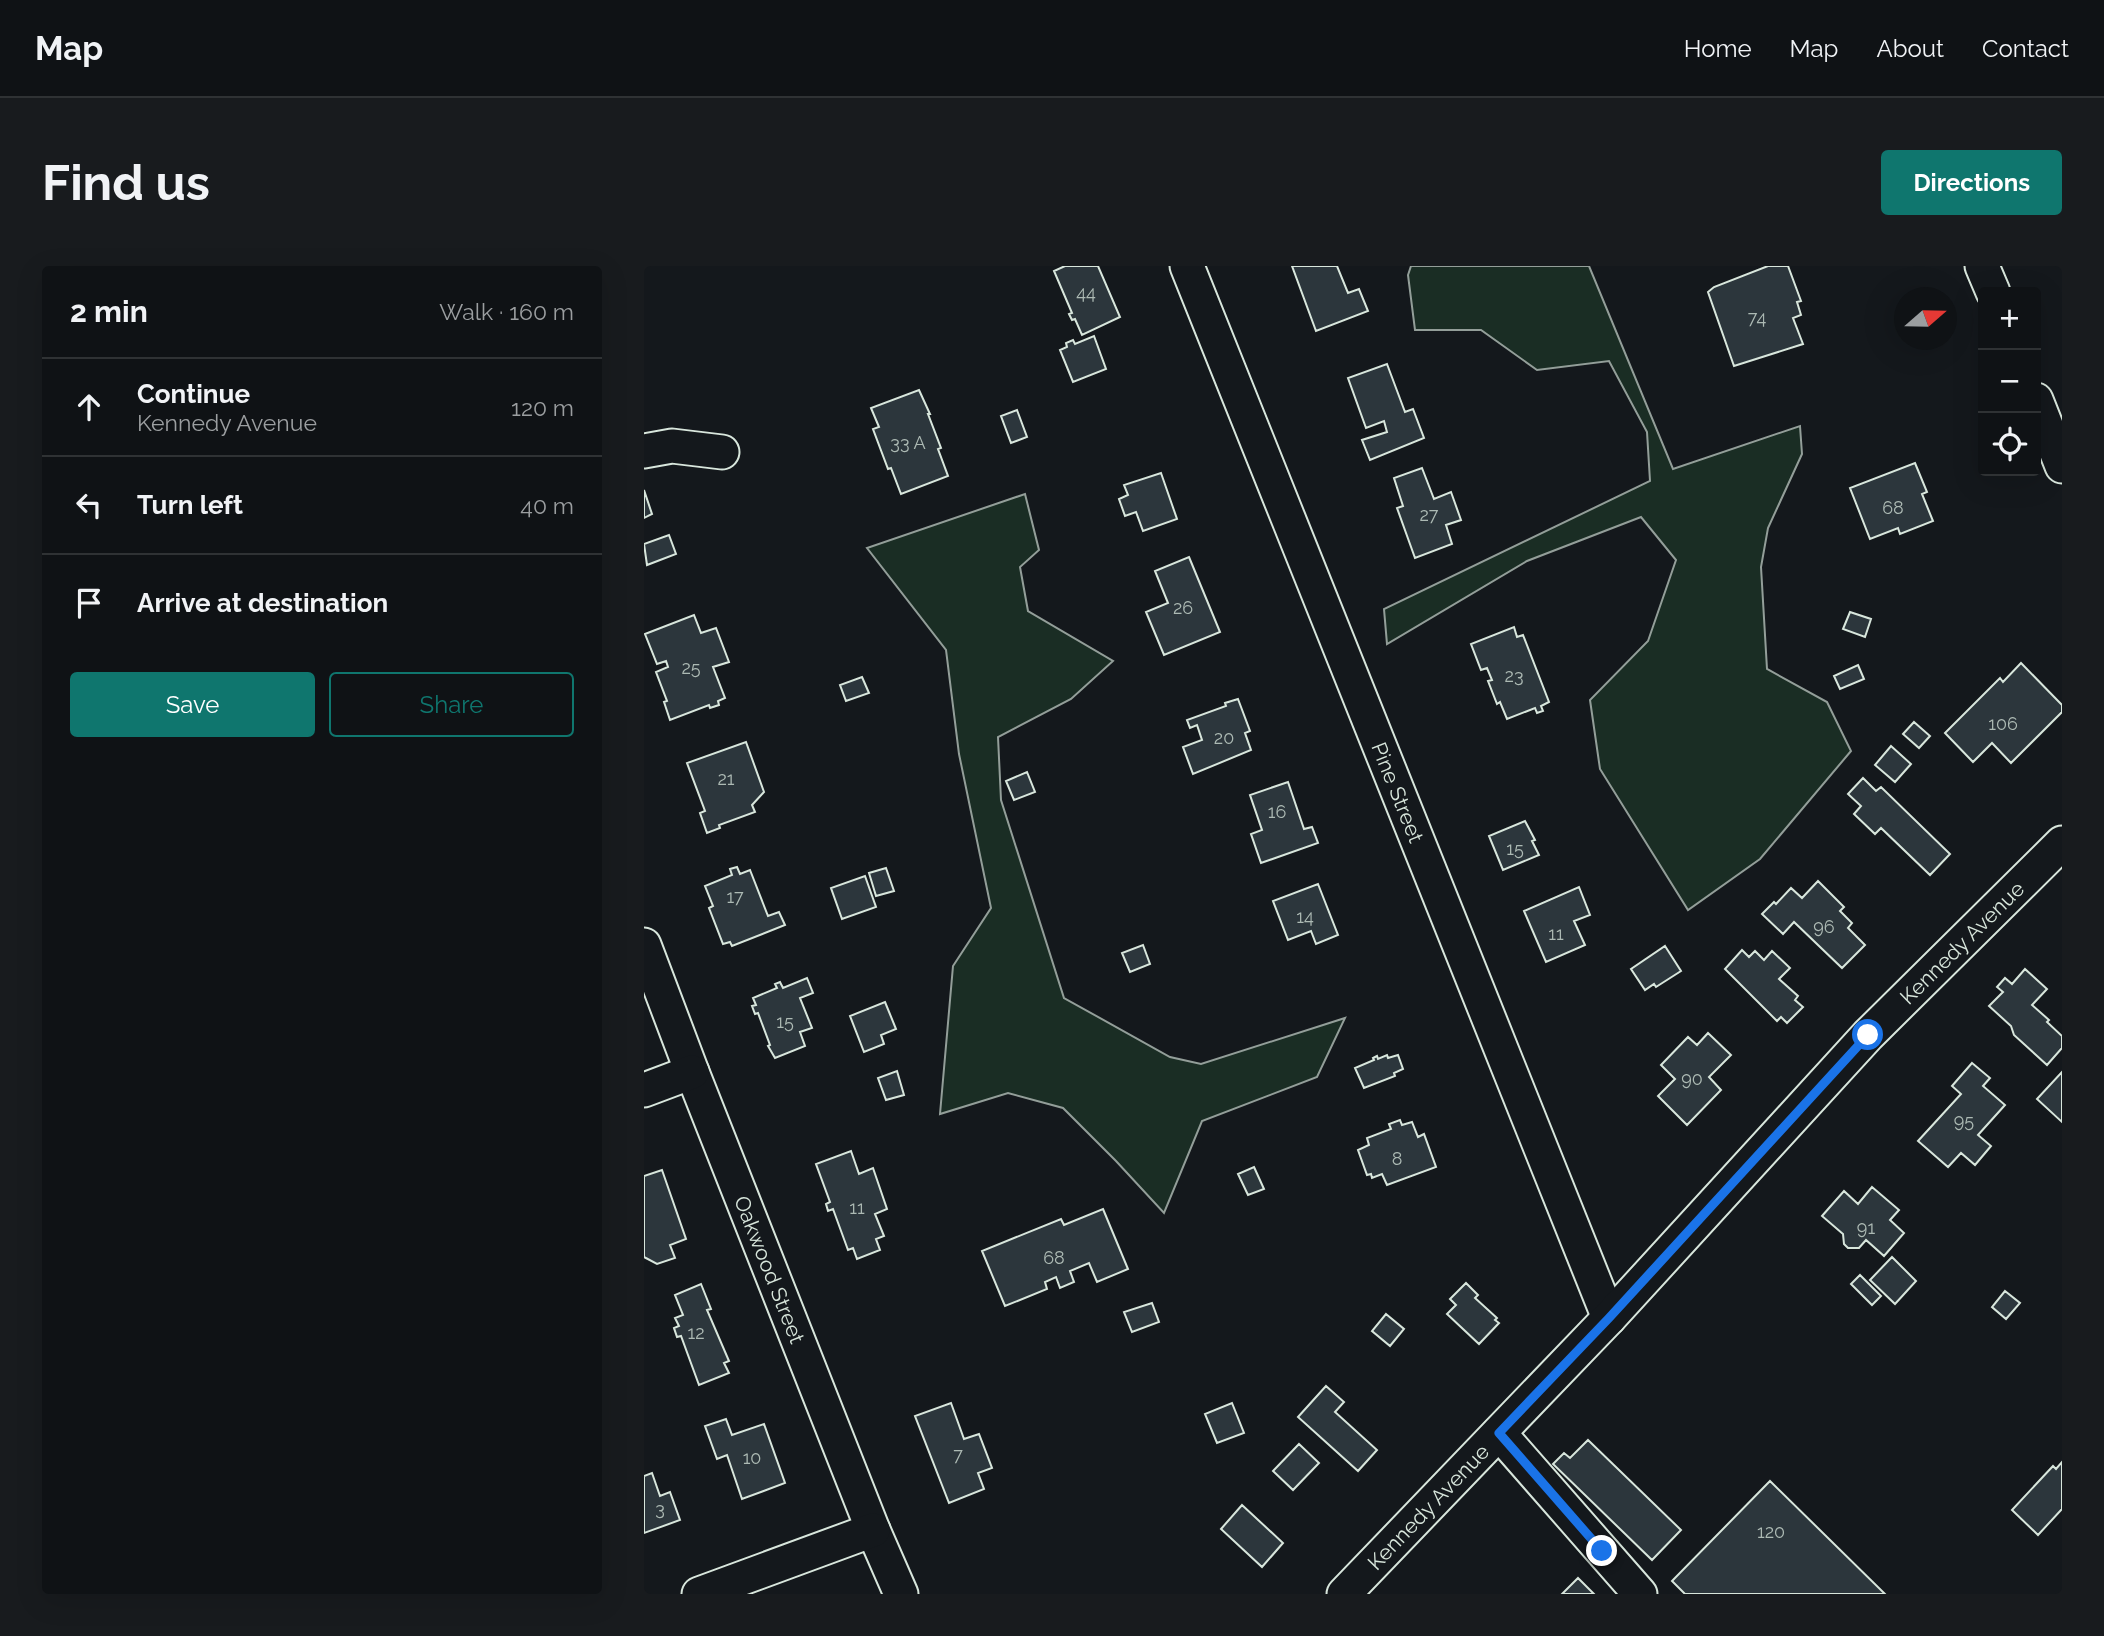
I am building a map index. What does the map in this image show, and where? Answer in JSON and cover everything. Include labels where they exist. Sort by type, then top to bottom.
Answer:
[{"type":"street","name":"Pine Street","points":[[1187,266],[1609,1318]]},
{"type":"street","points":[[1982,266],[1991,287]]},
{"type":"street","points":[[2041,413],[2062,466]]},
{"type":"street","points":[[644,451],[672,446],[722,452]]},
{"type":"street","name":"Kennedy Avenue","points":[[1343,1594],[1609,1318],[1868,1035],[2062,843]]},
{"type":"street","name":"Oakwood Street","points":[[644,945],[873,1530],[901,1594]]},
{"type":"street","points":[[644,1090],[692,1072]]},
{"type":"street","points":[[1499,1433],[1640,1594]]},
{"type":"street","points":[[699,1594],[873,1530]]},
{"type":"green space","points":[[1411,266],[1589,266],[1673,469],[1800,426],[1802,454],[1768,528],[1761,567],[1767,669],[1827,702],[1851,751],[1760,859],[1688,910],[1600,769],[1590,700],[1648,641],[1676,560],[1641,517],[1527,561],[1387,644],[1384,609],[1650,481],[1647,432],[1609,361],[1537,370],[1481,330],[1415,330],[1408,275]]},
{"type":"green space","points":[[1025,494],[1039,550],[1020,567],[1028,611],[1113,661],[1071,699],[998,737],[1001,800],[1064,998],[1170,1057],[1201,1064],[1345,1018],[1317,1077],[1202,1121],[1164,1213],[1063,1108],[1008,1093],[940,1114],[953,966],[991,908],[959,754],[946,650],[867,548]]},
{"type":"building","points":[[1065,266],[1098,266],[1120,317],[1082,335],[1075,319],[1072,320],[1069,314],[1072,313],[1054,271]]},
{"type":"building","points":[[1292,266],[1337,266],[1348,293],[1359,289],[1368,311],[1316,331]]},
{"type":"building","points":[[1768,266],[1788,266],[1801,301],[1797,302],[1801,315],[1793,318],[1803,344],[1734,366],[1708,292],[1714,287]]},
{"type":"building","points":[[1094,336],[1106,369],[1073,382],[1060,350],[1073,340],[1075,344]]},
{"type":"building","points":[[1387,364],[1405,412],[1413,409],[1424,438],[1370,460],[1362,440],[1387,432],[1384,421],[1366,428],[1348,378]]},
{"type":"building","points":[[919,390],[930,414],[948,476],[901,494],[873,429],[879,427],[871,408]]},
{"type":"building","points":[[1017,410],[1027,437],[1011,443],[1001,416]]},
{"type":"building","points":[[1915,463],[1927,492],[1922,494],[1933,521],[1900,534],[1898,528],[1870,539],[1850,488]]},
{"type":"building","points":[[1422,468],[1434,499],[1451,492],[1461,520],[1446,525],[1452,544],[1415,558],[1397,508],[1403,506],[1394,478]]},
{"type":"building","points":[[1161,473],[1177,519],[1143,531],[1136,512],[1125,516],[1119,499],[1128,495],[1124,485]]},
{"type":"building","points":[[644,490],[652,514],[644,518]]},
{"type":"building","points":[[669,535],[676,554],[647,565],[644,544]]},
{"type":"building","points":[[1189,557],[1220,632],[1164,655],[1146,612],[1168,603],[1155,571]]},
{"type":"building","points":[[1850,612],[1871,619],[1865,637],[1843,629]]},
{"type":"building","points":[[694,615],[701,633],[716,628],[729,662],[713,667],[725,698],[718,701],[719,705],[710,708],[709,705],[670,720],[664,702],[667,701],[656,672],[668,667],[666,661],[657,664],[645,634]]},
{"type":"building","points":[[1514,627],[1517,637],[1523,635],[1549,702],[1541,706],[1543,711],[1537,713],[1535,708],[1507,719],[1500,702],[1497,704],[1488,681],[1492,680],[1487,668],[1481,670],[1471,644]]},
{"type":"building","points":[[2021,663],[2062,705],[2062,712],[2011,763],[1992,743],[1973,762],[1945,733],[2000,678],[2003,682]]},
{"type":"building","points":[[1858,665],[1864,679],[1840,689],[1834,676]]},
{"type":"building","points":[[862,677],[869,693],[846,701],[840,685]]},
{"type":"building","points":[[1238,699],[1250,731],[1245,733],[1251,750],[1193,774],[1183,747],[1202,740],[1197,725],[1190,728],[1187,720]]},
{"type":"building","points":[[1914,722],[1930,736],[1919,748],[1903,734]]},
{"type":"building","points":[[746,742],[764,792],[752,805],[755,812],[719,825],[720,828],[707,833],[700,813],[705,811],[687,763]]},
{"type":"building","points":[[1891,746],[1911,764],[1895,782],[1875,765]]},
{"type":"building","points":[[1027,772],[1035,792],[1014,800],[1006,781]]},
{"type":"building","points":[[1863,778],[1876,791],[1881,787],[1950,854],[1930,875],[1881,828],[1875,834],[1854,814],[1861,806],[1848,794]]},
{"type":"building","points":[[1288,782],[1304,829],[1312,827],[1318,843],[1261,863],[1251,834],[1262,830],[1250,795]]},
{"type":"building","points":[[1525,821],[1539,855],[1503,870],[1489,836]]},
{"type":"building","points":[[737,867],[740,874],[750,870],[768,916],[779,912],[785,925],[732,946],[730,942],[723,944],[709,908],[713,906],[705,886],[732,875],[730,869]]},
{"type":"building","points":[[886,868],[894,891],[876,896],[869,873]]},
{"type":"building","points":[[865,876],[876,907],[842,919],[831,888]]},
{"type":"building","points":[[1818,881],[1844,907],[1840,911],[1852,923],[1848,928],[1865,945],[1842,968],[1794,922],[1783,934],[1762,914],[1791,888],[1802,898]]},
{"type":"building","points":[[1318,884],[1338,935],[1316,944],[1311,931],[1288,940],[1273,901]]},
{"type":"building","points":[[1579,887],[1590,915],[1574,921],[1585,945],[1546,962],[1524,911]]},
{"type":"building","points":[[1143,945],[1150,964],[1130,972],[1122,953]]},
{"type":"building","points":[[1665,946],[1681,971],[1656,987],[1654,984],[1645,990],[1631,969]]},
{"type":"building","points":[[1742,950],[1749,957],[1755,951],[1764,960],[1772,951],[1790,968],[1779,979],[1798,996],[1795,1000],[1803,1007],[1787,1023],[1781,1017],[1777,1021],[1725,969]]},
{"type":"building","points":[[2025,969],[2047,989],[2032,1005],[2062,1036],[2062,1048],[2047,1065],[2014,1035],[2011,1026],[1989,1006],[2003,992],[1997,987],[2005,978],[2012,984]]},
{"type":"building","points":[[807,978],[813,993],[800,998],[812,1028],[800,1032],[805,1046],[775,1058],[768,1046],[770,1045],[758,1013],[755,1014],[752,1006],[756,1005],[753,998],[777,988],[775,984],[780,982],[783,988]]},
{"type":"building","points":[[885,1002],[896,1029],[881,1035],[884,1044],[864,1052],[850,1016]]},
{"type":"building","points":[[1708,1033],[1731,1055],[1709,1077],[1721,1090],[1687,1125],[1658,1096],[1675,1079],[1661,1065],[1688,1037],[1697,1045]]},
{"type":"building","points":[[1387,1055],[1388,1058],[1398,1055],[1403,1069],[1394,1073],[1395,1076],[1364,1088],[1355,1068],[1377,1056],[1378,1059]]},
{"type":"building","points":[[1972,1063],[1990,1078],[1983,1086],[2005,1105],[1978,1135],[1991,1146],[1975,1165],[1961,1153],[1948,1167],[1918,1141],[1961,1094],[1952,1086]]},
{"type":"building","points":[[897,1071],[904,1095],[886,1100],[878,1078]]},
{"type":"building","points":[[2062,1072],[2062,1122],[2037,1099]]},
{"type":"building","points":[[1400,1120],[1402,1125],[1412,1122],[1418,1137],[1424,1134],[1436,1167],[1387,1185],[1382,1174],[1372,1178],[1371,1174],[1367,1175],[1358,1150],[1369,1145],[1367,1138],[1391,1129],[1389,1124]]},
{"type":"building","points":[[851,1151],[859,1174],[873,1168],[887,1209],[875,1214],[884,1236],[876,1239],[880,1250],[857,1259],[853,1248],[848,1250],[833,1209],[828,1211],[826,1204],[830,1202],[816,1164]]},
{"type":"building","points":[[1254,1167],[1264,1189],[1248,1195],[1238,1174]]},
{"type":"building","points":[[662,1170],[686,1239],[670,1245],[675,1258],[657,1264],[644,1257],[644,1176]]},
{"type":"building","points":[[1872,1187],[1899,1210],[1890,1220],[1904,1233],[1884,1256],[1866,1240],[1859,1248],[1848,1248],[1844,1244],[1843,1234],[1822,1216],[1844,1191],[1858,1204]]},
{"type":"building","points":[[1103,1209],[1128,1269],[1097,1282],[1089,1263],[1070,1271],[1074,1282],[1060,1288],[1056,1277],[1045,1282],[1047,1289],[1005,1306],[982,1251],[1061,1219],[1064,1225]]},
{"type":"building","points":[[1892,1257],[1916,1281],[1895,1304],[1870,1280]]},
{"type":"building","points":[[1860,1275],[1881,1296],[1872,1305],[1851,1284]]},
{"type":"building","points":[[1466,1283],[1478,1295],[1475,1298],[1499,1323],[1479,1344],[1447,1314],[1456,1305],[1450,1299]]},
{"type":"building","points":[[701,1284],[711,1309],[707,1310],[729,1361],[724,1363],[729,1373],[699,1385],[681,1336],[677,1337],[674,1328],[679,1326],[675,1318],[683,1315],[675,1295]]},
{"type":"building","points":[[2005,1291],[2020,1303],[2006,1319],[1992,1307]]},
{"type":"building","points":[[1152,1303],[1159,1322],[1132,1332],[1124,1312]]},
{"type":"building","points":[[1386,1314],[1404,1329],[1390,1346],[1372,1331]]},
{"type":"building","points":[[1326,1386],[1344,1402],[1335,1412],[1377,1450],[1358,1471],[1298,1417]]},
{"type":"building","points":[[951,1403],[964,1439],[979,1434],[992,1468],[978,1473],[984,1489],[949,1503],[915,1416]]},
{"type":"building","points":[[1232,1403],[1244,1433],[1217,1443],[1205,1414]]},
{"type":"building","points":[[726,1419],[732,1435],[764,1424],[785,1483],[742,1499],[727,1455],[717,1459],[705,1426]]},
{"type":"building","points":[[1588,1440],[1681,1530],[1652,1560],[1553,1464],[1564,1453],[1570,1458]]},
{"type":"building","points":[[1299,1444],[1319,1463],[1293,1490],[1273,1471]]},
{"type":"building","points":[[2062,1462],[2062,1509],[2038,1535],[2012,1510],[2053,1466],[2056,1469]]},
{"type":"building","points":[[652,1473],[660,1496],[670,1492],[680,1520],[644,1533],[644,1476]]},
{"type":"building","points":[[1770,1481],[1885,1594],[1685,1594],[1672,1581]]},
{"type":"building","points":[[1242,1505],[1283,1543],[1262,1567],[1221,1529]]},
{"type":"building","points":[[1578,1578],[1594,1594],[1562,1594]]},
{"type":"route","points":[[1602,1551],[1499,1433],[1609,1318],[1868,1035]]}]
